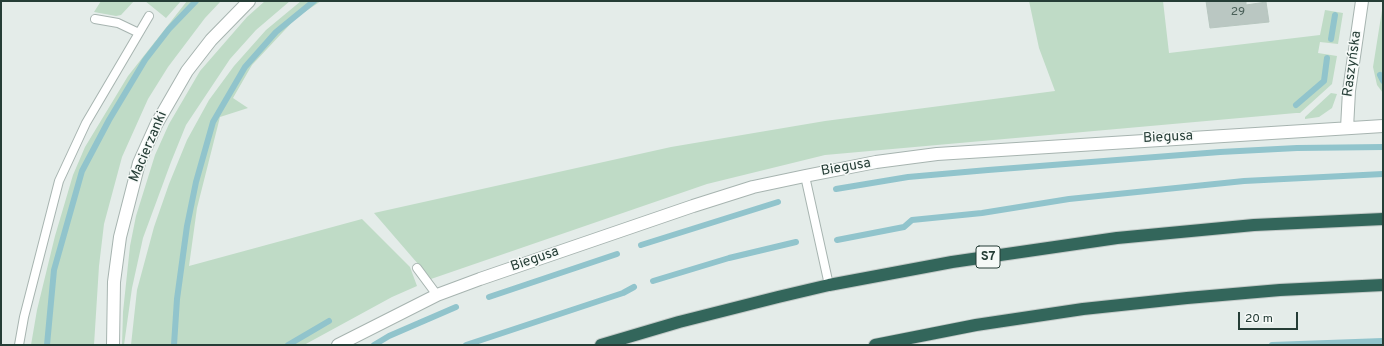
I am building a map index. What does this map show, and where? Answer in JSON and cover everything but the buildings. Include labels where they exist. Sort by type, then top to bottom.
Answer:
[{"type":"highway","name":"S7","points":[[601,345],[687,320],[829,285],[952,262],[1117,238],[1254,225],[1383,219]]},
{"type":"highway","points":[[875,345],[976,325],[1090,309],[1256,292],[1383,285]]},
{"type":"street","name":"Macierzanki","points":[[113,345],[114,282],[120,237],[139,163],[157,123],[188,71],[211,40],[249,1]]},
{"type":"street","name":"Raszyńska","points":[[1347,128],[1349,91],[1362,1]]},
{"type":"street","name":"Biegusa","points":[[338,345],[437,295],[693,206],[753,187],[805,176],[876,162],[937,154],[1383,126]]},
{"type":"lane","points":[[19,345],[31,288],[59,181],[86,123],[149,16]]},
{"type":"lane","points":[[95,19],[118,23],[139,33]]},
{"type":"lane","points":[[805,176],[829,285]]},
{"type":"lane","points":[[417,268],[437,295]]},
{"type":"green space","points":[[101,1],[134,1],[121,15],[116,16],[94,12]]},
{"type":"green space","points":[[145,1],[181,1],[166,18]]},
{"type":"green space","points":[[187,1],[221,1],[205,18],[168,67],[148,99],[122,157],[104,224],[99,266],[94,345],[31,345],[37,310],[55,236],[73,175],[85,147],[128,76]]},
{"type":"green space","points":[[265,1],[290,1],[256,30],[230,59],[186,125],[143,238],[132,288],[124,345],[122,345],[123,312],[130,246],[136,216],[155,155],[169,124],[200,71],[247,17]]},
{"type":"green space","points":[[301,1],[321,1],[297,17],[252,65],[233,98],[248,108],[220,117],[197,208],[189,266],[362,219],[410,267],[417,286],[392,297],[304,345],[131,345],[137,290],[154,227],[169,184],[187,140],[209,100],[234,66],[266,30]]},
{"type":"green space","points":[[1029,1],[1163,1],[1169,53],[1320,35],[1325,10],[1343,13],[1338,44],[1320,42],[1318,53],[1337,56],[1332,84],[1300,113],[825,155],[707,184],[431,279],[374,213],[671,147],[825,121],[1055,91],[1039,48]]},
{"type":"green space","points":[[1383,4],[1383,93],[1377,85],[1373,67]]},
{"type":"green space","points":[[1331,93],[1337,94],[1332,108],[1319,117],[1305,119],[1305,117]]},
{"type":"waterway","points":[[47,345],[54,270],[82,171],[109,120],[145,60],[169,29],[196,1]]},
{"type":"waterway","points":[[174,345],[177,299],[187,226],[196,182],[213,122],[245,67],[276,32],[314,1]]},
{"type":"waterway","points":[[1331,39],[1335,15]]},
{"type":"waterway","points":[[1296,105],[1324,81],[1327,58]]},
{"type":"waterway","points":[[1380,75],[1383,81]]},
{"type":"waterway","points":[[836,189],[908,177],[1220,152],[1297,148],[1383,147]]},
{"type":"waterway","points":[[837,240],[904,227],[912,220],[982,213],[1069,199],[1244,181],[1383,174]]},
{"type":"waterway","points":[[641,245],[778,202]]},
{"type":"waterway","points":[[653,281],[729,258],[796,242]]},
{"type":"waterway","points":[[489,297],[617,254]]},
{"type":"waterway","points":[[466,345],[623,293],[634,287]]},
{"type":"waterway","points":[[374,345],[389,336],[456,307]]},
{"type":"waterway","points":[[288,345],[329,321]]},
{"type":"waterway","points":[[1272,345],[1383,341]]}]
